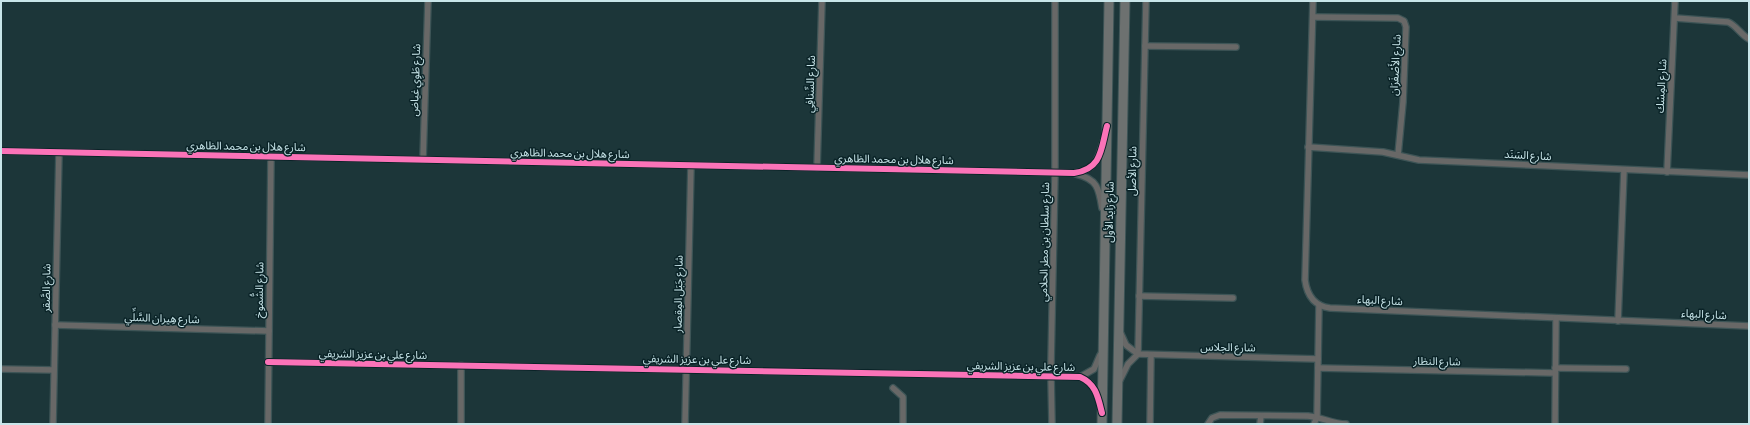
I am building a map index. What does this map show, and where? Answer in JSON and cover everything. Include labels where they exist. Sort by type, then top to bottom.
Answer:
[{"type":"main road","name":"شارع زايد الأول","points":[[1102,424],[1109,1]]},
{"type":"main road","name":"شارع زايد الأول","points":[[1117,424],[1125,1]]},
{"type":"street","name":"شارع طَوِي غياض","points":[[423,160],[428,1]]},
{"type":"street","name":"شارع السِّنافِي","points":[[818,168],[822,1]]},
{"type":"street","name":"شارع سلطان بن مطر الحلامي","points":[[1051,364],[1055,172],[1055,1]]},
{"type":"street","name":"شارع الأصل","points":[[1138,354],[1146,1]]},
{"type":"street","points":[[1313,1],[1305,280],[1308,292],[1319,306],[1316,417],[1314,424]]},
{"type":"street","name":"شارع المِسْك","points":[[1667,172],[1675,1]]},
{"type":"street","name":"شارع الأَصْفَرَان","points":[[1313,18],[1398,18],[1404,21],[1406,27],[1405,55],[1398,155]]},
{"type":"street","points":[[1674,18],[1728,22],[1749,39]]},
{"type":"street","points":[[1145,46],[1236,47]]},
{"type":"street","name":"شارع هلال بن محمد الظاهري","points":[[1074,173],[1087,170],[1094,164],[1099,156],[1107,126]]},
{"type":"street","name":"شارع السَنَد","points":[[1308,147],[1383,152],[1398,155],[1407,159],[1419,160],[1749,175]]},
{"type":"street","name":"شارع هلال بن محمد الظاهري","points":[[1,151],[1074,173],[1087,177],[1095,184],[1100,195],[1105,224]]},
{"type":"street","name":"شارع الصَّقر","points":[[53,424],[59,152]]},
{"type":"street","name":"شارع الشُّموخ","points":[[268,424],[271,156]]},
{"type":"street","name":"شارع جَبَل المِقصار","points":[[685,424],[691,165]]},
{"type":"street","points":[[1618,321],[1624,170]]},
{"type":"street","points":[[1139,296],[1233,298]]},
{"type":"street","name":"شارع البهاء","points":[[1319,306],[1330,308],[1749,326]]},
{"type":"street","points":[[1555,424],[1556,318]]},
{"type":"street","name":"شارع هِيران السَّلِّي","points":[[55,325],[269,331]]},
{"type":"street","points":[[1118,386],[1124,370],[1132,359],[1138,354],[1126,345],[1119,330]]},
{"type":"street","name":"شارع علي بن عزيز الشريفي","points":[[1080,377],[1091,372],[1096,366],[1104,340]]},
{"type":"street","name":"شارع الجلاس","points":[[1138,354],[1318,359]]},
{"type":"street","points":[[1150,424],[1152,355]]},
{"type":"street","name":"شارع علي بن عزيز الشريفي","points":[[268,362],[1080,377],[1087,380],[1094,387],[1102,413]]},
{"type":"street","points":[[461,365],[461,424]]},
{"type":"street","name":"شارع النظار","points":[[1318,368],[1555,371],[1626,369]]},
{"type":"street","points":[[1,369],[54,370]]},
{"type":"street","points":[[1052,376],[1052,424]]},
{"type":"street","points":[[893,388],[903,397],[902,424]]},
{"type":"street","points":[[1208,424],[1216,415],[1316,417],[1332,423],[1346,424]]},
{"type":"street","points":[[1260,424],[1261,416]]},
{"type":"cycle path","points":[[1,151],[1074,173],[1083,171],[1090,167],[1099,157],[1107,126]]},
{"type":"cycle path","points":[[268,362],[1080,377],[1090,383],[1093,387],[1098,396],[1102,413]]}]
